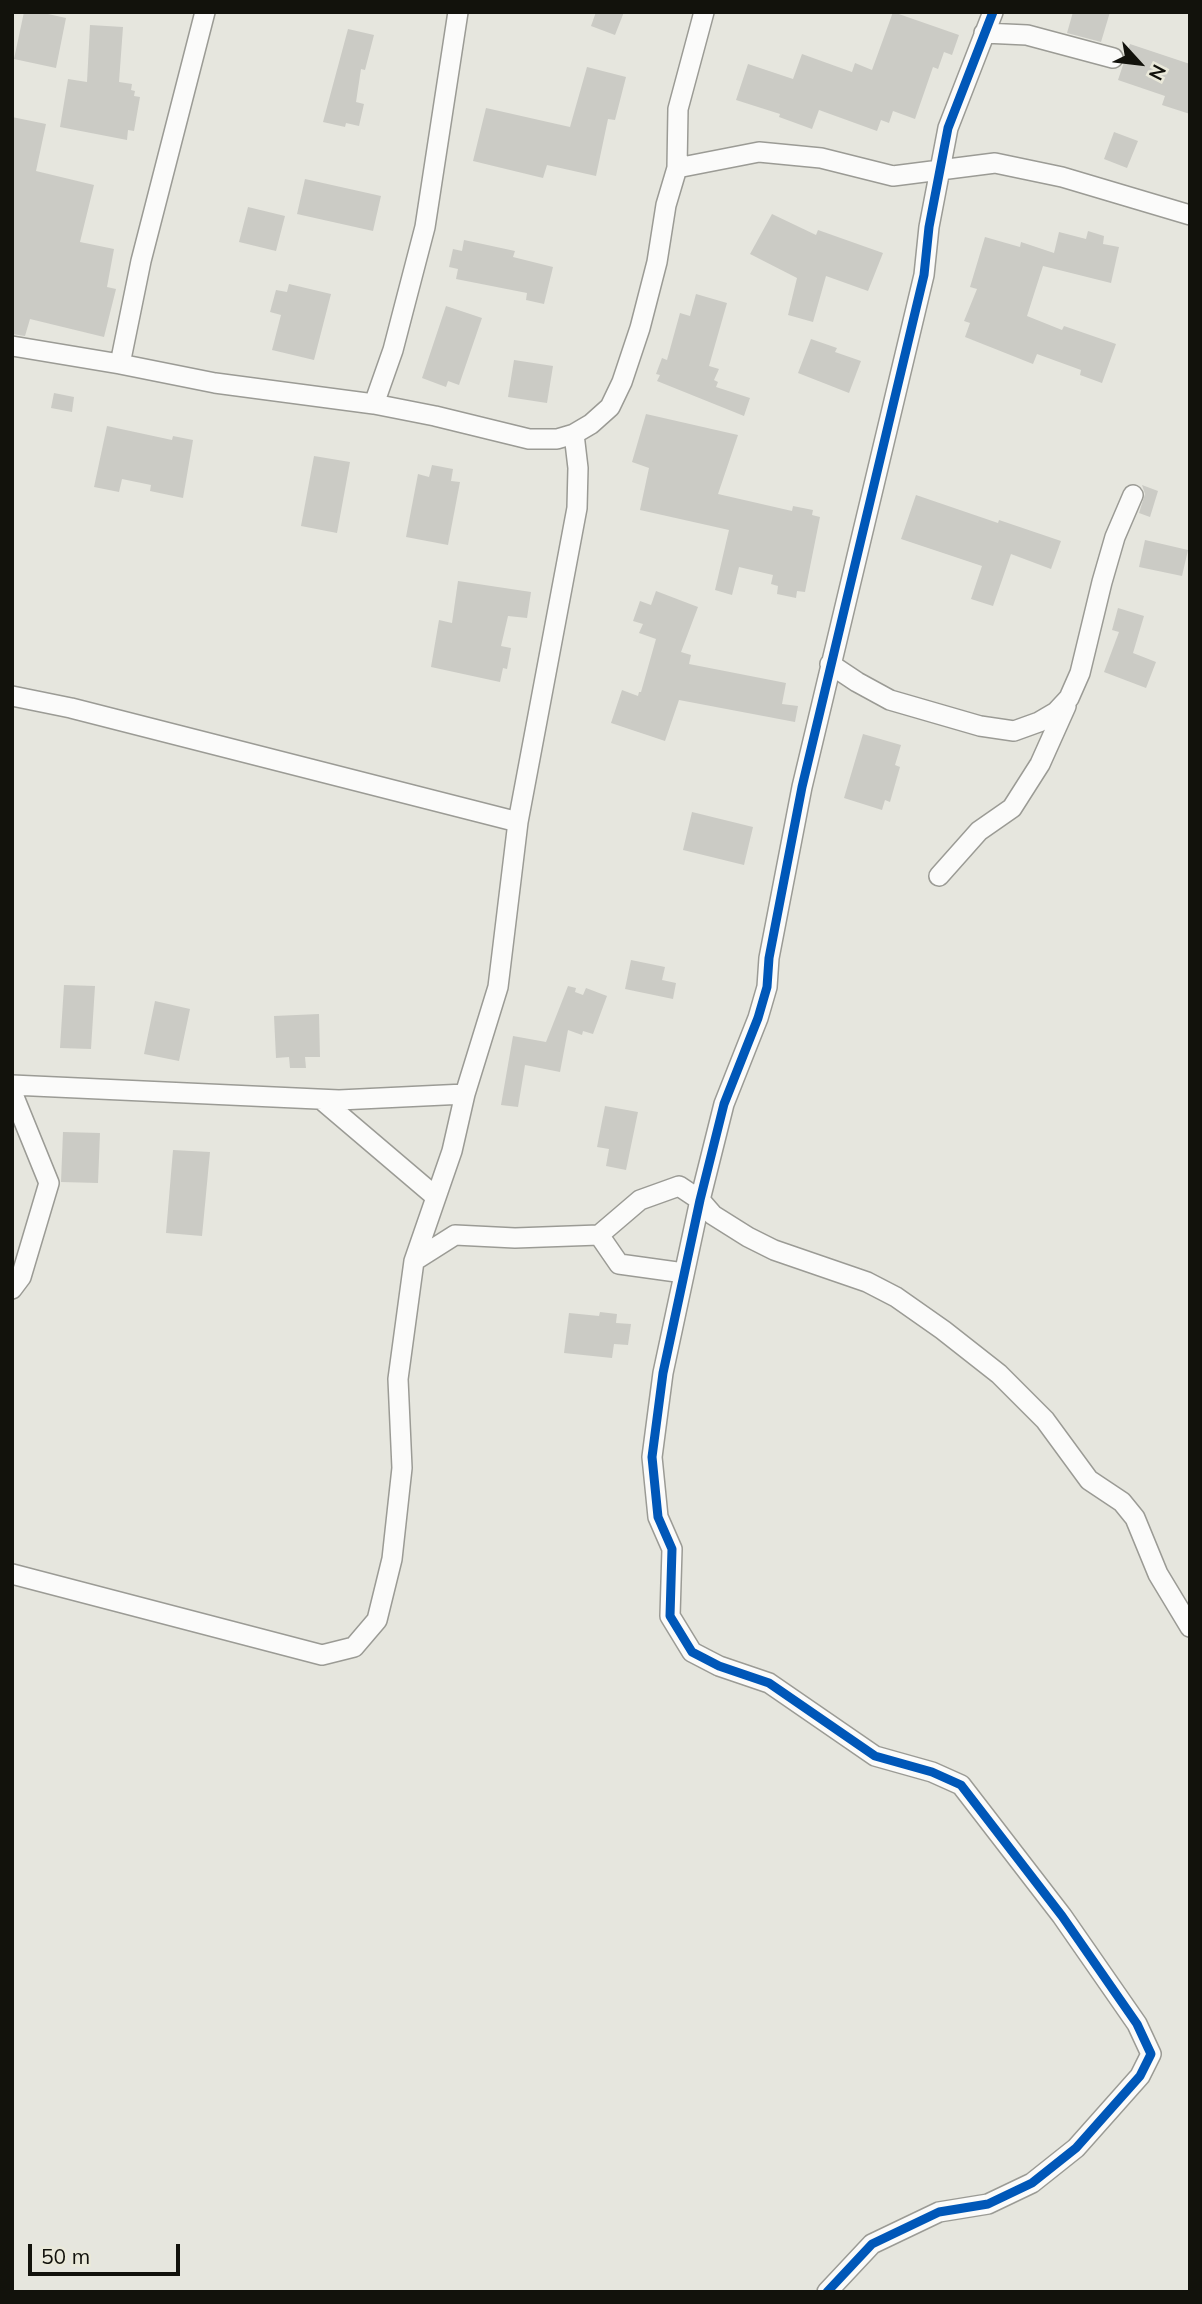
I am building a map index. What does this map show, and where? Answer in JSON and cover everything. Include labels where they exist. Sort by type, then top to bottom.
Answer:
[{"type":"street","points":[[120,364],[141,261],[205,12]]},
{"type":"street","points":[[373,404],[393,350],[425,227],[458,12]]},
{"type":"street","points":[[12,346],[215,383],[373,404],[529,439],[557,439],[574,434],[591,424],[610,407],[622,382],[647,302],[657,262],[666,205],[677,168],[678,109],[704,12]]},
{"type":"street","points":[[827,2292],[872,2244],[939,2212],[988,2204],[1032,2183],[1076,2148],[1140,2076],[1151,2054],[1137,2024],[1062,1916],[961,1785],[932,1772],[875,1756],[769,1683],[719,1666],[692,1652],[670,1616],[672,1549],[658,1517],[652,1457],[663,1373],[700,1200],[724,1104],[758,1018],[767,987],[769,958],[799,800],[924,275],[929,227],[948,128],[993,12]]},
{"type":"street","points":[[984,33],[1027,35],[1113,58]]},
{"type":"street","points":[[677,168],[759,152],[821,158],[893,176],[995,163],[1062,177],[1190,215]]},
{"type":"street","points":[[12,1574],[323,1655],[354,1647],[377,1620],[392,1559],[402,1468],[398,1380],[414,1261],[452,1151],[465,1094],[498,987],[518,822],[577,508],[578,468],[574,434]]},
{"type":"street","points":[[939,876],[979,831],[1012,808],[1040,764],[1080,673],[1115,537],[1133,495]]},
{"type":"street","points":[[830,664],[890,700],[980,726],[1014,730],[1040,722],[1056,712],[1069,698]]},
{"type":"street","points":[[12,696],[71,708],[518,822]]},
{"type":"street","points":[[12,1085],[322,1100],[465,1094]]},
{"type":"street","points":[[12,1092],[49,1184],[21,1277],[12,1289]]},
{"type":"street","points":[[322,1100],[436,1197]]},
{"type":"street","points":[[414,1261],[455,1235],[515,1238],[599,1235],[640,1200],[679,1186],[700,1200],[712,1215],[757,1242],[867,1282],[897,1297],[999,1374],[1045,1420],[1089,1480],[1122,1502],[1135,1518],[1158,1574],[1190,1627]]},
{"type":"street","points":[[599,1235],[620,1264],[684,1273]]},
{"type":"building","points":[[24,12],[39,12],[66,18],[56,68],[14,59]]},
{"type":"building","points":[[596,12],[624,12],[615,35],[591,26]]},
{"type":"building","points":[[893,12],[959,35],[952,55],[944,52],[938,69],[933,67],[915,119],[893,111],[889,123],[881,120],[877,131],[819,110],[812,129],[779,117],[780,114],[736,100],[748,64],[793,79],[802,54],[852,72],[855,63],[872,70]]},
{"type":"building","points":[[1073,12],[1110,12],[1101,42],[1067,33]]},
{"type":"building","points":[[90,25],[123,27],[119,82],[132,84],[134,96],[140,97],[134,131],[128,130],[127,140],[60,127],[68,79],[87,82]]},
{"type":"building","points":[[348,29],[374,35],[365,70],[361,69],[356,102],[364,104],[359,126],[346,123],[345,127],[323,122]]},
{"type":"building","points":[[1130,44],[1190,64],[1190,114],[1162,105],[1165,96],[1118,80]]},
{"type":"building","points":[[587,67],[626,77],[615,120],[608,119],[596,176],[547,165],[543,178],[473,161],[486,108],[570,127]]},
{"type":"building","points":[[12,117],[46,124],[36,171],[94,185],[80,242],[114,249],[107,287],[116,289],[104,337],[30,319],[25,336],[12,334]]},
{"type":"building","points":[[1114,132],[1138,141],[1127,168],[1104,159]]},
{"type":"building","points":[[305,179],[381,196],[373,231],[297,214]]},
{"type":"building","points":[[248,207],[285,216],[276,251],[239,242]]},
{"type":"building","points":[[772,214],[816,235],[818,230],[883,253],[868,291],[826,276],[813,322],[788,315],[797,278],[750,254]]},
{"type":"building","points":[[1088,231],[1104,236],[1103,244],[1119,247],[1111,283],[1043,266],[1027,316],[1062,330],[1064,326],[1116,344],[1102,383],[1080,375],[1081,370],[1037,354],[1033,364],[965,337],[970,323],[964,321],[977,289],[970,287],[985,237],[1020,247],[1021,242],[1054,253],[1059,232],[1086,239]]},
{"type":"building","points":[[464,240],[515,251],[513,257],[553,267],[544,304],[526,300],[527,293],[456,279],[458,269],[449,267],[453,249],[462,251]]},
{"type":"building","points":[[289,284],[331,294],[314,360],[272,350],[281,315],[270,312],[276,290],[287,292]]},
{"type":"building","points":[[696,294],[727,303],[709,366],[719,369],[714,380],[718,382],[716,387],[750,398],[744,416],[657,381],[660,375],[656,374],[662,358],[667,360],[680,313],[690,316]]},
{"type":"building","points":[[446,306],[482,318],[459,385],[448,381],[446,387],[422,378]]},
{"type":"building","points":[[811,339],[837,348],[835,352],[861,361],[849,393],[798,373]]},
{"type":"building","points":[[514,360],[553,366],[547,403],[508,397]]},
{"type":"building","points":[[54,393],[74,397],[72,412],[51,408]]},
{"type":"building","points":[[646,414],[738,435],[718,494],[792,511],[793,506],[813,510],[812,515],[820,517],[805,592],[797,591],[796,598],[777,594],[778,586],[771,584],[773,575],[739,567],[732,595],[715,590],[729,530],[640,510],[649,468],[632,462]]},
{"type":"building","points":[[107,426],[172,440],[173,436],[193,440],[183,498],[150,491],[151,485],[122,479],[119,492],[94,487]]},
{"type":"building","points":[[314,456],[350,462],[337,533],[301,526]]},
{"type":"building","points":[[432,465],[453,469],[451,481],[460,482],[448,545],[406,537],[418,474],[429,477]]},
{"type":"building","points":[[1142,485],[1158,491],[1150,517],[1139,513],[1145,494]]},
{"type":"building","points":[[916,495],[1061,541],[1051,569],[1011,554],[993,606],[971,599],[982,566],[901,539]]},
{"type":"building","points":[[1145,540],[1188,550],[1182,576],[1139,567]]},
{"type":"building","points":[[458,581],[531,592],[527,618],[508,616],[501,646],[511,648],[507,669],[503,668],[500,682],[431,667],[439,620],[452,623]]},
{"type":"building","points":[[656,591],[698,607],[681,652],[691,655],[689,664],[786,683],[782,704],[798,706],[795,722],[679,700],[665,741],[611,723],[622,690],[638,696],[641,692],[656,639],[639,633],[643,624],[633,621],[640,601],[651,605]]},
{"type":"building","points":[[1118,608],[1144,616],[1133,653],[1156,662],[1146,688],[1104,672],[1119,632],[1112,630]]},
{"type":"building","points":[[863,734],[901,745],[895,765],[900,767],[890,802],[885,800],[882,810],[844,798]]},
{"type":"building","points":[[692,812],[753,827],[744,865],[683,850]]},
{"type":"building","points":[[631,960],[665,967],[662,980],[676,983],[673,999],[625,989]]},
{"type":"building","points":[[64,985],[95,986],[91,1049],[60,1048]]},
{"type":"building","points":[[568,986],[576,988],[575,992],[583,995],[586,988],[607,996],[593,1034],[583,1031],[582,1035],[568,1030],[560,1072],[525,1065],[518,1107],[501,1105],[513,1036],[546,1042]]},
{"type":"building","points":[[155,1001],[190,1009],[179,1061],[144,1054]]},
{"type":"building","points":[[319,1014],[320,1057],[305,1057],[306,1068],[290,1068],[289,1057],[276,1058],[274,1016]]},
{"type":"building","points":[[605,1106],[638,1112],[626,1170],[606,1166],[609,1149],[597,1147]]},
{"type":"building","points":[[63,1132],[100,1133],[98,1183],[61,1182]]},
{"type":"building","points":[[173,1150],[210,1152],[202,1236],[166,1233]]},
{"type":"building","points":[[600,1312],[617,1314],[616,1323],[631,1324],[628,1345],[614,1344],[612,1358],[564,1353],[569,1313],[599,1316]]},
{"type":"cycle path","points":[[827,2292],[872,2244],[939,2212],[988,2204],[1032,2183],[1076,2148],[1140,2076],[1151,2054],[1137,2024],[1062,1916],[961,1785],[932,1772],[875,1756],[769,1683],[719,1666],[692,1652],[670,1616],[672,1549],[658,1517],[652,1457],[663,1373],[700,1200],[724,1104],[758,1018],[767,987],[769,958],[802,787],[924,275],[929,227],[948,128],[993,12]]}]
